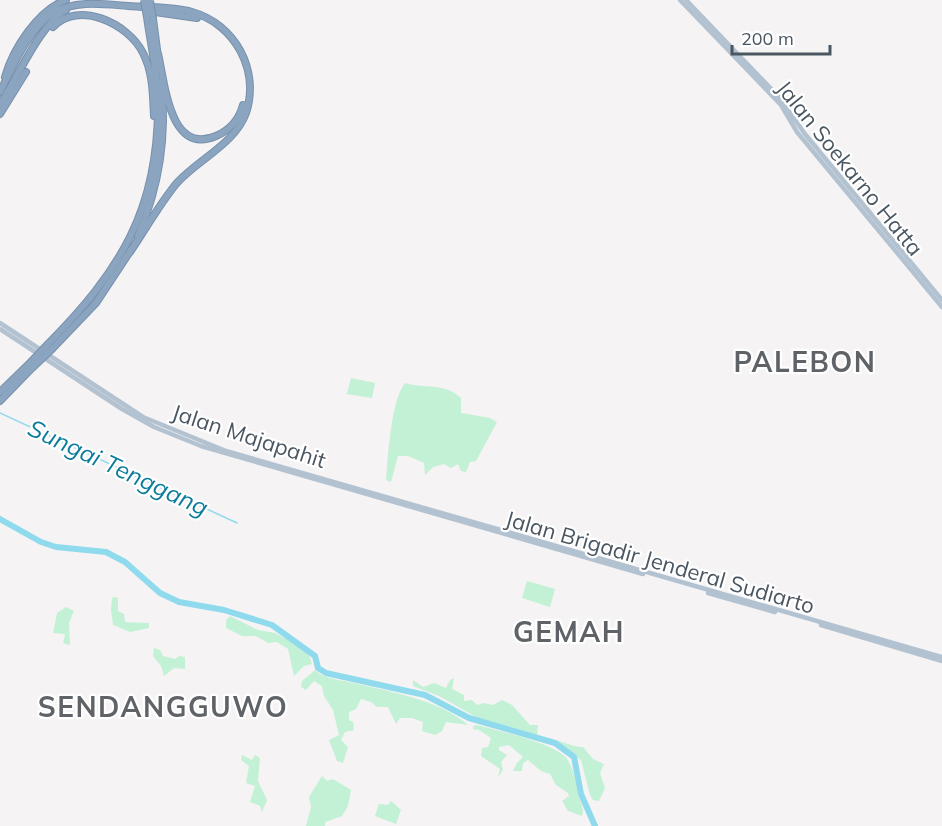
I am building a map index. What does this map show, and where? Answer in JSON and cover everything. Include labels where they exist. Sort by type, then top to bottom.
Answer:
[{"type":"highway","points":[[0,86],[11,59],[37,23],[49,10],[66,0]]},
{"type":"highway","points":[[50,346],[98,291],[117,263],[138,222],[146,197],[155,153],[158,94],[148,0]]},
{"type":"highway","points":[[0,92],[16,60],[40,26],[53,13],[73,4],[179,9],[206,17],[229,33],[243,56],[247,70],[248,99],[245,115],[235,131],[177,183],[96,303],[0,393]]},
{"type":"highway","points":[[0,104],[54,19],[72,8],[101,6],[191,16],[208,22],[226,35],[240,57],[245,79],[243,108],[235,123],[218,136],[206,139],[188,135],[178,127],[169,106],[150,18]]},
{"type":"highway","points":[[0,114],[54,24],[70,13],[93,14],[119,25],[130,34],[144,54],[152,91],[155,153]]},
{"type":"highway","points":[[130,252],[151,200],[160,160],[163,113],[158,54]]},
{"type":"highway","points":[[0,400],[30,366]]},
{"type":"main road","name":"Jalan Soekarno Hatta","points":[[680,0],[781,105],[797,132],[912,266],[942,307]]},
{"type":"main road","points":[[686,0],[778,96],[797,125],[942,300]]},
{"type":"main road","name":"Jalan Majapahit","points":[[0,323],[143,417],[204,443],[275,466]]},
{"type":"main road","name":"Jalan Majapahit","points":[[0,329],[143,422],[201,446],[370,493]]},
{"type":"main road","name":"Jalan Brigadir Jenderal Sudiarto","points":[[370,493],[942,659]]},
{"type":"green space","points":[[351,378],[375,383],[372,398],[347,394]]},
{"type":"green space","points":[[405,383],[448,390],[461,398],[461,413],[490,418],[497,422],[476,461],[470,462],[466,472],[461,471],[458,464],[451,468],[444,464],[433,467],[425,475],[424,463],[408,456],[398,456],[391,482],[386,480],[393,415],[400,391]]},
{"type":"green space","points":[[527,581],[555,589],[550,607],[522,598]]},
{"type":"green space","points":[[112,598],[118,598],[118,611],[124,614],[125,622],[149,623],[149,628],[130,632],[113,625],[111,610]]},
{"type":"green space","points":[[66,607],[74,611],[69,623],[70,645],[63,643],[65,634],[53,633],[57,613]]},
{"type":"green space","points":[[230,616],[258,630],[275,633],[308,650],[312,664],[304,666],[294,676],[288,649],[277,642],[268,643],[256,636],[242,636],[226,628],[226,620]]},
{"type":"green space","points":[[154,648],[160,650],[163,656],[175,659],[179,656],[185,657],[185,669],[174,668],[164,676],[161,666],[153,656]]},
{"type":"green space","points":[[315,670],[328,677],[429,703],[457,716],[468,725],[446,722],[442,731],[435,735],[422,731],[423,722],[412,718],[400,718],[396,724],[388,707],[377,707],[361,699],[356,709],[349,712],[349,720],[353,722],[354,730],[345,732],[341,740],[348,747],[343,763],[337,761],[329,740],[339,735],[333,710],[324,696],[322,686],[314,681],[306,690],[301,687],[302,681]]},
{"type":"green space","points":[[454,678],[452,689],[464,695],[464,701],[472,700],[477,705],[484,703],[493,705],[502,700],[512,705],[530,725],[538,725],[537,735],[476,717],[439,696],[413,686],[413,680],[423,687],[434,683],[446,688],[450,680]]},
{"type":"green space","points":[[477,725],[525,738],[561,753],[567,759],[573,772],[583,808],[582,816],[568,811],[562,801],[569,796],[568,793],[556,785],[550,774],[541,771],[528,760],[523,763],[522,771],[513,771],[523,757],[509,745],[499,747],[499,750],[507,755],[501,762],[503,770],[498,777],[500,769],[481,756],[482,748],[488,747],[491,738],[473,729],[473,726]]},
{"type":"green space","points":[[553,740],[583,747],[593,759],[604,764],[600,773],[605,788],[599,801],[593,800],[590,795],[581,760]]},
{"type":"green space","points":[[242,755],[252,760],[255,755],[260,758],[258,781],[267,800],[262,812],[260,806],[250,802],[255,786],[246,783],[249,766],[241,760]]},
{"type":"green space","points":[[322,776],[327,781],[333,779],[351,790],[348,806],[342,816],[325,822],[325,826],[306,826],[311,807],[309,797]]},
{"type":"green space","points":[[391,801],[401,810],[396,824],[375,816],[379,804],[388,805]]},
{"type":"waterway","name":"Sungai Tenggang","points":[[0,413],[237,523]]},
{"type":"waterway","points":[[0,519],[41,542],[56,547],[106,552],[125,562],[160,593],[179,602],[224,610],[272,625],[315,656],[318,668],[326,673],[425,695],[469,718],[555,743],[574,757],[581,794],[595,826]]},
{"type":"district","name":"PALEBON","points":[[805,362]]},
{"type":"district","name":"GEMAH","points":[[569,632]]},
{"type":"district","name":"SENDANGGUWO","points":[[163,707]]}]
